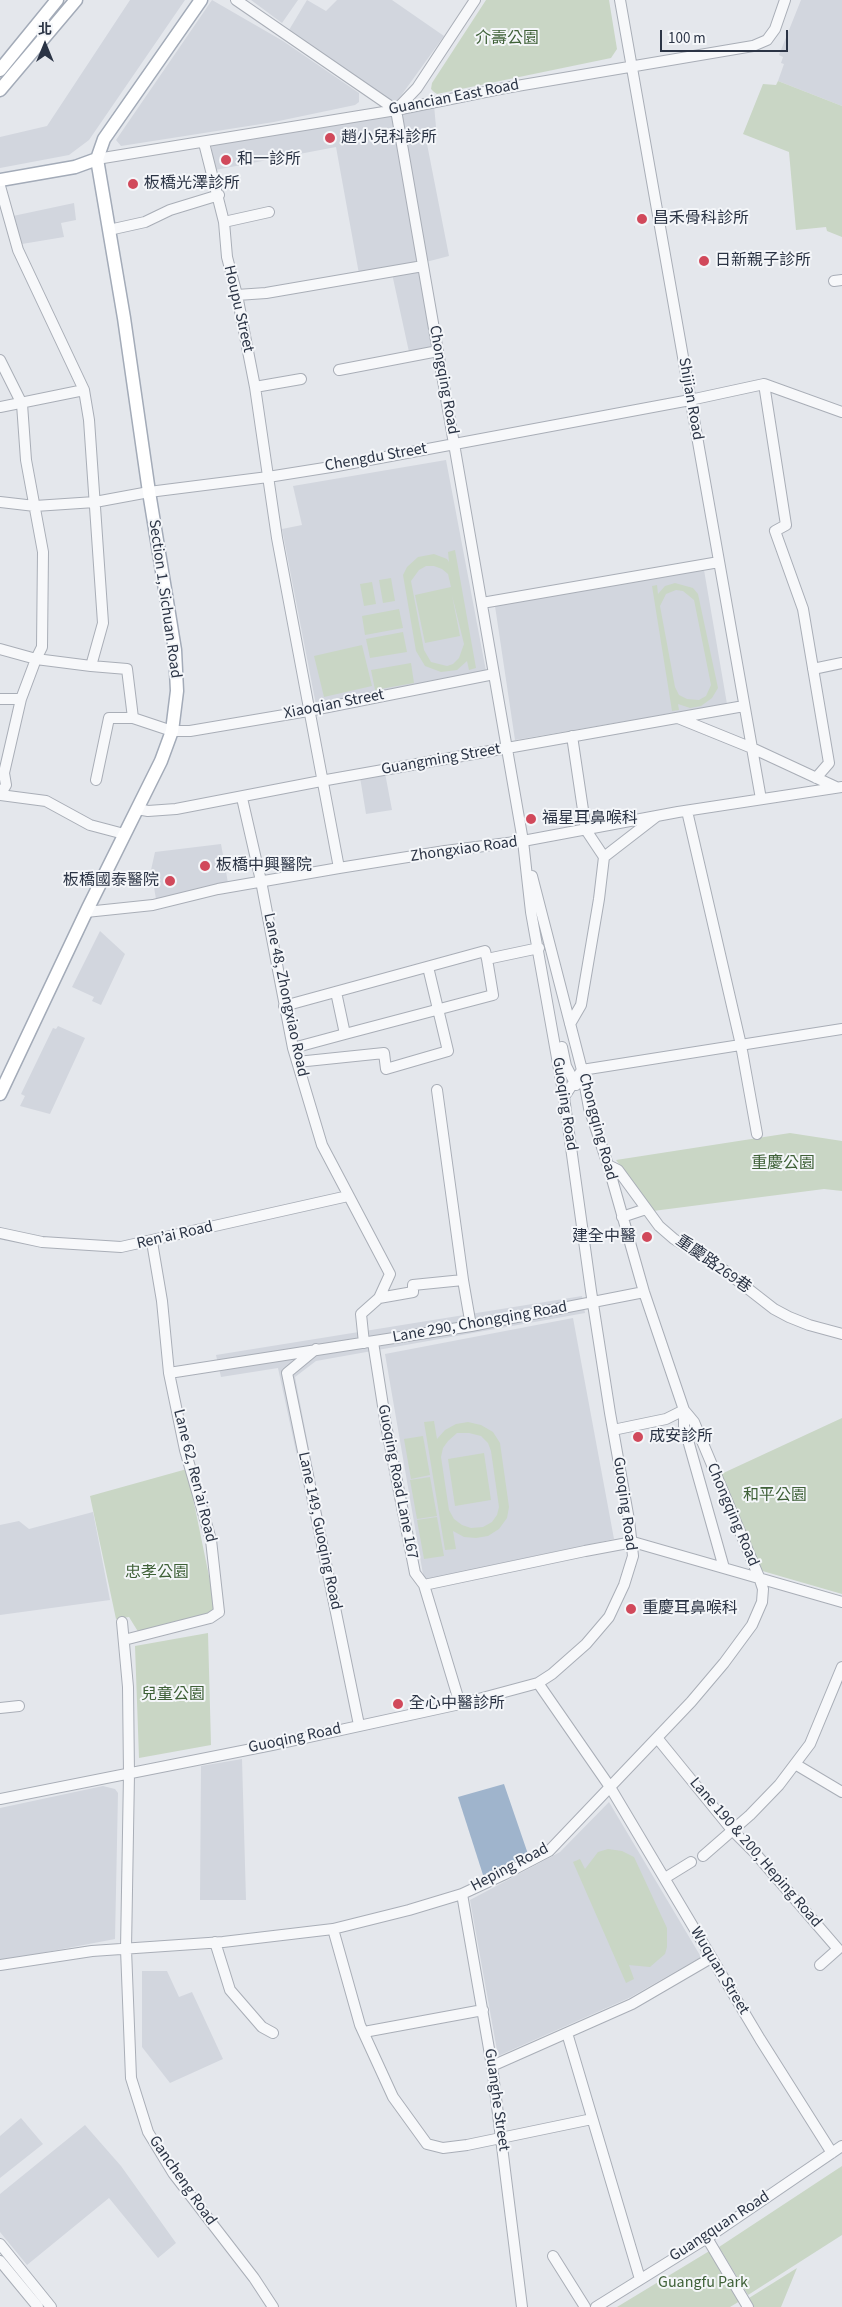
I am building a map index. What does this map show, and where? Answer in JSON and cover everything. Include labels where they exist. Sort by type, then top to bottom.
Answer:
[{"type":"main road","points":[[0,70],[57,0]]},
{"type":"main road","points":[[0,90],[76,0]]},
{"type":"main road","points":[[0,180],[75,167],[97,159],[104,139],[201,0]]},
{"type":"main road","name":"Section 1, Sichuan Road","points":[[0,1094],[86,912],[161,760],[172,731],[177,692],[175,650],[149,492],[132,366],[97,159]]},
{"type":"street","points":[[236,0],[396,110],[417,88],[475,0]]},
{"type":"street","name":"Shijian Road","points":[[620,0],[761,799]]},
{"type":"street","name":"Guancian East Road","points":[[97,159],[396,110],[631,66],[753,46],[767,40],[775,29],[785,0]]},
{"type":"street","name":"Chongqing Road","points":[[396,110],[507,748],[523,842],[531,912],[550,1014]]},
{"type":"street","name":"Houpu Street","points":[[204,142],[219,196],[224,222],[227,257],[237,295],[255,387],[277,538],[321,781],[339,868]]},
{"type":"street","points":[[0,186],[18,250],[84,390],[89,420],[102,623],[90,666]]},
{"type":"street","points":[[109,230],[145,222],[170,210],[219,196]]},
{"type":"street","points":[[224,222],[269,212]]},
{"type":"street","points":[[237,295],[266,293],[424,266]]},
{"type":"street","points":[[339,370],[438,351]]},
{"type":"street","points":[[0,360],[22,404],[26,460],[43,552],[42,647],[21,699],[4,773],[6,785],[0,795],[46,801],[90,825],[124,834]]},
{"type":"street","points":[[255,387],[301,379]]},
{"type":"street","points":[[816,778],[829,763],[803,609],[775,531],[786,525],[764,384],[842,412]]},
{"type":"street","name":"Chengdu Street","points":[[0,502],[35,506],[95,502],[149,492],[268,476],[454,444],[690,400],[764,384]]},
{"type":"street","points":[[0,407],[84,390]]},
{"type":"street","points":[[482,603],[719,562]]},
{"type":"street","points":[[0,649],[36,659],[127,669],[133,718]]},
{"type":"street","points":[[813,669],[842,664]]},
{"type":"street","name":"Xiaoqian Street","points":[[172,731],[190,731],[308,711],[494,674]]},
{"type":"street","points":[[0,699],[21,699]]},
{"type":"street","name":"Guangming Street","points":[[138,809],[176,810],[321,781],[744,706]]},
{"type":"street","points":[[96,780],[109,718],[133,718],[172,731]]},
{"type":"street","points":[[677,718],[752,748],[841,788]]},
{"type":"street","points":[[570,1024],[581,1006],[604,857],[586,830],[572,736]]},
{"type":"street","name":"Zhongxiao Road","points":[[86,912],[153,905],[218,889],[261,881],[445,851],[523,842],[687,811],[841,788]]},
{"type":"street","name":"Lane 48, Zhongxiao Road","points":[[242,798],[261,881],[293,1048],[322,1145],[390,1274],[379,1298]]},
{"type":"street","points":[[687,811],[742,1045],[757,1134]]},
{"type":"street","points":[[604,857],[658,816]]},
{"type":"street","name":"Chongqing Road","points":[[523,842],[582,1070],[588,1108],[608,1165],[644,1292],[684,1410],[684,1426],[724,1568],[758,1577]]},
{"type":"street","points":[[487,959],[538,948]]},
{"type":"street","points":[[284,1006],[485,951],[493,995],[293,1048]]},
{"type":"street","points":[[297,1062],[384,1053],[386,1069],[448,1052],[428,967]]},
{"type":"street","points":[[336,992],[346,1034]]},
{"type":"street","points":[[550,1014],[559,1038],[566,1066],[588,1108]]},
{"type":"street","name":"Guoqing Road","points":[[0,1799],[359,1726],[460,1704],[538,1683],[552,1674],[586,1644],[609,1617],[633,1556],[633,1542],[592,1303],[564,1097],[550,1014]]},
{"type":"street","points":[[564,1097],[582,1070],[842,1029]]},
{"type":"street","points":[[437,1090],[471,1326]]},
{"type":"street","name":"重慶路269巷","points":[[608,1165],[618,1170],[659,1226],[674,1239],[724,1270],[774,1309],[789,1317],[842,1334]]},
{"type":"street","name":"Ren’ai Road","points":[[0,1234],[42,1242],[122,1247],[152,1242],[348,1196]]},
{"type":"street","points":[[622,1217],[646,1209]]},
{"type":"street","name":"Lane 62, Ren’ai Road","points":[[124,1640],[210,1618],[219,1612],[211,1540],[185,1450],[169,1372],[162,1302],[152,1242]]},
{"type":"street","points":[[379,1298],[413,1292],[413,1285],[463,1280]]},
{"type":"street","name":"Lane 290, Chongqing Road","points":[[169,1372],[316,1348],[368,1343],[471,1326],[644,1292]]},
{"type":"street","name":"Guoqing Road Lane 167","points":[[379,1298],[361,1314],[386,1425],[415,1573],[424,1585],[460,1704]]},
{"type":"street","points":[[288,1373],[316,1348]]},
{"type":"street","name":"Lane 149, Guoqing Road","points":[[283,1354],[359,1726]]},
{"type":"street","points":[[613,1430],[666,1419],[684,1410]]},
{"type":"street","name":"Chongqing Road","points":[[684,1410],[694,1422],[758,1577]]},
{"type":"street","points":[[424,1585],[584,1550],[633,1542],[724,1568]]},
{"type":"street","points":[[758,1577],[842,1602]]},
{"type":"street","name":"Heping Road","points":[[0,1965],[92,1951],[216,1942],[333,1929],[409,1910],[462,1894],[505,1874],[549,1850],[642,1752],[658,1739],[724,1663],[752,1624],[763,1595],[758,1577]]},
{"type":"street","points":[[122,1622],[128,1687],[129,1774],[126,1949]]},
{"type":"street","points":[[702,1856],[779,1785],[810,1744],[838,1691],[842,1667]]},
{"type":"street","name":"Wuquan Street","points":[[538,1683],[610,1787],[760,2040],[832,2153]]},
{"type":"street","points":[[0,1708],[19,1706]]},
{"type":"street","name":"Lane 190 & 200, Heping Road","points":[[658,1739],[732,1830],[755,1852],[838,1950],[820,1965]]},
{"type":"street","points":[[794,1764],[842,1792]]},
{"type":"street","points":[[665,1878],[691,1862]]},
{"type":"street","name":"Guanghe Street","points":[[462,1894],[492,2066],[522,2307]]},
{"type":"street","points":[[333,1929],[364,2032],[394,2097],[427,2144],[443,2148],[501,2139],[592,2118]]},
{"type":"street","points":[[216,1942],[230,1990],[262,2027],[273,2032]]},
{"type":"street","name":"Gancheng Road","points":[[126,1949],[130,2070],[148,2132],[173,2173],[273,2307]]},
{"type":"street","points":[[492,2066],[632,2004],[712,1958]]},
{"type":"street","points":[[364,2032],[482,2010]]},
{"type":"street","points":[[567,2033],[640,2279]]},
{"type":"street","name":"Guangquan Road","points":[[596,2307],[707,2238],[842,2146]]},
{"type":"street","points":[[707,2238],[748,2307]]},
{"type":"street","points":[[0,2244],[51,2307]]},
{"type":"street","points":[[553,2256],[585,2307]]},
{"type":"street","points":[[0,2260],[38,2307]]},
{"type":"shaded area","points":[[130,0],[185,0],[89,140],[69,155],[0,168],[0,137],[47,126]]},
{"type":"shaded area","points":[[212,0],[283,41],[359,93],[359,102],[355,105],[274,122],[121,146],[116,140]]},
{"type":"shaded area","points":[[251,0],[298,0],[282,23]]},
{"type":"shaded area","points":[[307,0],[326,11],[337,0],[392,0],[444,36],[395,104],[289,30]]},
{"type":"shaded area","points":[[801,0],[842,0],[842,106],[778,81],[784,64],[781,63],[783,57],[779,55]]},
{"type":"shaded area","points":[[434,105],[437,138],[427,144],[449,256],[426,262],[399,113]]},
{"type":"shaded area","points":[[393,114],[433,348],[409,352],[391,269],[359,274],[336,147],[215,170],[211,145]]},
{"type":"shaded area","points":[[74,203],[76,220],[61,223],[64,237],[22,244],[13,216]]},
{"type":"shaded area","points":[[446,460],[486,671],[316,705],[282,529],[302,525],[293,486]]},
{"type":"shaded area","points":[[704,570],[727,704],[515,740],[495,606]]},
{"type":"shaded area","points":[[385,773],[392,810],[366,814],[360,777]]},
{"type":"shaded area","points":[[221,844],[228,883],[156,899],[151,870],[155,852]]},
{"type":"shaded area","points":[[100,931],[125,954],[101,1005],[92,1001],[94,997],[72,987]]},
{"type":"shaded area","points":[[58,1026],[85,1038],[50,1114],[20,1106],[25,1096],[21,1094],[53,1028],[56,1029]]},
{"type":"shaded area","points":[[582,1296],[585,1313],[316,1361],[295,1377],[362,1723],[355,1725],[278,1368],[221,1377],[216,1355]]},
{"type":"shaded area","points":[[573,1318],[614,1539],[424,1580],[385,1354]]},
{"type":"shaded area","points":[[93,1512],[110,1600],[0,1615],[0,1525],[19,1521],[29,1529]]},
{"type":"shaded area","points":[[242,1759],[246,1900],[200,1900],[201,1766]]},
{"type":"shaded area","points":[[103,1786],[115,1789],[118,1793],[115,1939],[0,1961],[0,1808]]},
{"type":"shaded area","points":[[609,1802],[701,1957],[629,1998],[498,2056],[470,1900],[560,1852]]},
{"type":"shaded area","points":[[142,1971],[167,1971],[179,1997],[192,1992],[223,2059],[170,2083],[142,2047]]},
{"type":"shaded area","points":[[21,2118],[43,2144],[0,2178],[0,2136]]},
{"type":"shaded area","points":[[85,2125],[121,2166],[176,2243],[158,2258],[109,2198],[27,2265],[0,2232],[0,2194]]},
{"type":"green space","name":"介壽公園","points":[[486,0],[609,0],[617,49],[611,58],[437,94],[431,89],[432,83]]},
{"type":"green space","points":[[778,81],[842,106],[842,237],[827,231],[826,227],[796,230],[789,152],[743,134],[763,84],[776,85]]},
{"type":"green space","points":[[455,550],[476,668],[469,670],[467,661],[457,670],[441,672],[425,666],[416,651],[403,575],[407,567],[418,557],[434,554],[447,559],[449,562],[448,552]],"holes":[[[426,566],[434,566],[448,574],[451,587],[415,595],[425,643],[460,636],[452,595],[464,644],[459,658],[453,664],[447,666],[431,662],[424,650],[411,581],[419,570]]]},
{"type":"green space","points":[[391,578],[395,601],[383,603],[379,580]]},
{"type":"green space","points":[[372,582],[376,604],[364,606],[360,584]]},
{"type":"green space","points":[[675,583],[693,588],[698,594],[718,688],[712,698],[701,706],[690,708],[678,704],[679,710],[672,711],[652,586],[657,585],[658,594],[665,586]],"holes":[[[676,590],[683,591],[694,600],[711,685],[706,696],[699,700],[687,699],[679,695],[675,687],[660,606],[666,594]]]},
{"type":"green space","points":[[399,609],[403,628],[365,635],[362,616]]},
{"type":"green space","points":[[403,632],[407,652],[370,658],[366,639]]},
{"type":"green space","points":[[362,645],[372,686],[324,697],[314,656]]},
{"type":"green space","points":[[411,663],[414,683],[375,690],[371,670]]},
{"type":"green space","name":"重慶公園","points":[[790,1133],[842,1141],[842,1191],[824,1189],[653,1211],[616,1160]]},
{"type":"green space","name":"和平公園","points":[[842,1418],[842,1594],[759,1570],[719,1475]]},
{"type":"green space","points":[[434,1421],[437,1439],[445,1430],[456,1424],[468,1422],[481,1425],[493,1432],[500,1443],[509,1507],[507,1518],[499,1529],[488,1536],[464,1537],[453,1531],[456,1549],[445,1550],[424,1422]],"holes":[[[457,1433],[481,1436],[488,1443],[491,1451],[499,1507],[497,1515],[492,1522],[483,1527],[471,1528],[462,1525],[454,1519],[449,1510],[441,1457],[443,1448]]]},
{"type":"green space","points":[[423,1436],[430,1475],[411,1479],[404,1439]]},
{"type":"green space","points":[[484,1453],[491,1500],[455,1506],[448,1459]]},
{"type":"green space","name":"忠孝公園","points":[[187,1469],[216,1610],[210,1623],[142,1638],[129,1617],[116,1619],[90,1496]]},
{"type":"green space","points":[[430,1477],[437,1516],[417,1519],[410,1480]]},
{"type":"green space","points":[[437,1517],[444,1556],[424,1559],[417,1520]]},
{"type":"green space","name":"兒童公園","points":[[208,1633],[211,1745],[139,1758],[135,1646]]},
{"type":"green space","points":[[608,1849],[622,1851],[634,1857],[667,1928],[665,1954],[650,1967],[629,1965],[634,1979],[626,1983],[573,1862],[580,1859],[585,1869],[598,1852]]},
{"type":"green space","points":[[842,2166],[842,2235],[748,2295],[719,2247]]},
{"type":"green space","name":"Guangfu Park","points":[[711,2250],[740,2301],[730,2307],[617,2307]]},
{"type":"green space","points":[[797,2268],[781,2307],[754,2307],[749,2298]]},
{"type":"water","points":[[504,1784],[529,1857],[484,1878],[458,1797]]},
{"type":"place","name":"趙小兒科診所","points":[[330,138]]},
{"type":"place","name":"和一診所","points":[[226,160]]},
{"type":"place","name":"板橋光澤診所","points":[[133,184]]},
{"type":"place","name":"昌禾骨科診所","points":[[642,219]]},
{"type":"place","name":"日新親子診所","points":[[704,261]]},
{"type":"place","name":"福星耳鼻喉科","points":[[531,819]]},
{"type":"place","name":"板橋中興醫院","points":[[205,866]]},
{"type":"place","name":"板橋國泰醫院","points":[[170,881]]},
{"type":"place","name":"建全中醫","points":[[647,1237]]},
{"type":"place","name":"成安診所","points":[[638,1437]]},
{"type":"place","name":"重慶耳鼻喉科","points":[[631,1609]]},
{"type":"place","name":"全心中醫診所","points":[[398,1704]]}]
